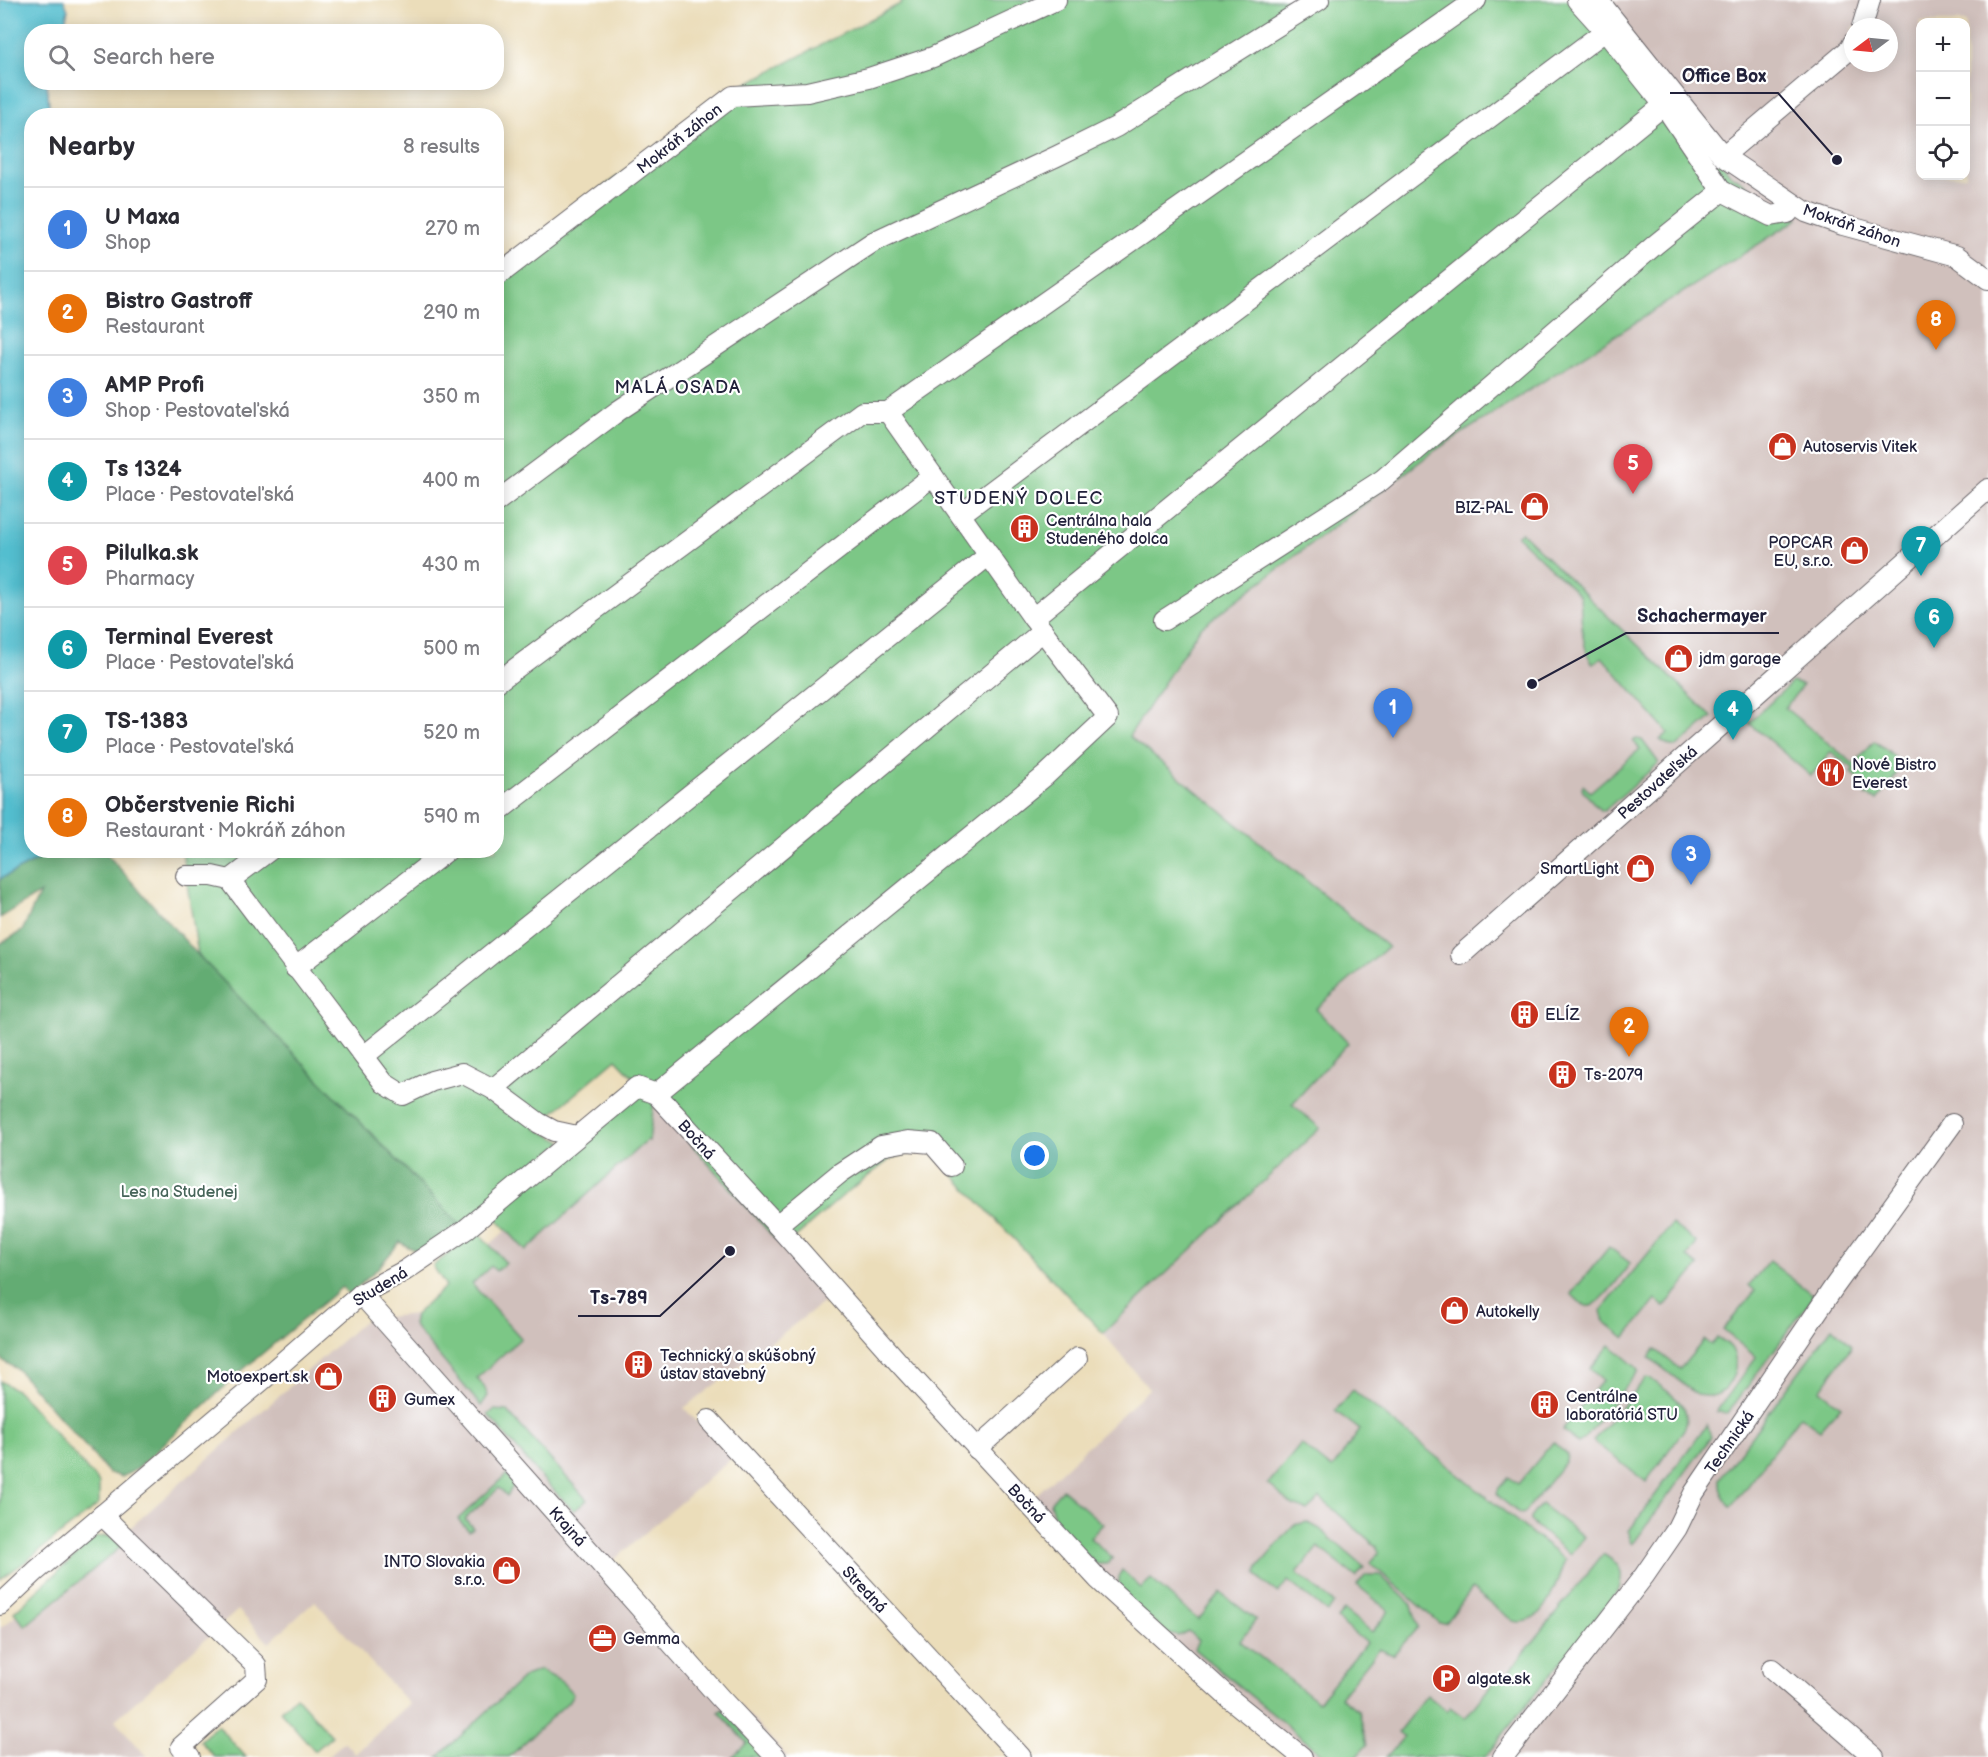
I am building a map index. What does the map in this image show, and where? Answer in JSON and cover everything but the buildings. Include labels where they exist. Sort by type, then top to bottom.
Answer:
[{"type":"street","name":"Mokráň záhon","points":[[504,272],[733,96],[807,92],[869,78],[933,57],[1056,0]]},
{"type":"street","points":[[504,496],[618,411],[873,242],[1116,127],[1318,0]]},
{"type":"street","points":[[504,677],[862,412],[888,412],[1476,0]]},
{"type":"street","points":[[1577,0],[1664,105],[1722,191],[1772,216],[1788,213]]},
{"type":"street","name":"Mokráň záhon","points":[[1599,0],[1723,156],[1806,212],[1854,228],[1957,256],[1988,279]]},
{"type":"street","points":[[1865,18],[1870,0]]},
{"type":"street","points":[[961,514],[1605,31]]},
{"type":"street","points":[[1723,156],[1844,54]]},
{"type":"street","points":[[493,1089],[1038,624],[1664,105]]},
{"type":"street","points":[[1164,620],[1382,480],[1656,244],[1722,191]]},
{"type":"street","points":[[656,1094],[994,815],[1045,776],[1108,717],[1038,624],[888,412]]},
{"type":"street","points":[[504,807],[933,476]]},
{"type":"street","name":"Pestovateľská","points":[[1461,955],[1988,489]]},
{"type":"street","points":[[364,1056],[989,555]]},
{"type":"street","points":[[230,880],[259,858]]},
{"type":"street","points":[[296,968],[438,858]]},
{"type":"street","points":[[186,876],[212,876],[230,880],[384,1083],[403,1095],[432,1081],[462,1073],[493,1089],[539,1123],[554,1131],[577,1136]]},
{"type":"street","name":"Bočná","points":[[637,1087],[656,1094],[777,1225],[977,1449],[1098,1579],[1229,1698],[1302,1757]]},
{"type":"street","name":"Studená","points":[[0,1605],[36,1570],[260,1382],[361,1293],[406,1270],[465,1230],[637,1087]]},
{"type":"street","name":"Technická","points":[[1503,1757],[1644,1576],[1677,1528],[1694,1492],[1834,1287],[1952,1124]]},
{"type":"street","points":[[777,1225],[840,1173],[881,1146],[908,1141],[932,1143],[952,1166]]},
{"type":"street","name":"Krajná","points":[[361,1293],[721,1699],[776,1757]]},
{"type":"street","points":[[977,1449],[1077,1358]]},
{"type":"street","name":"Stredná","points":[[709,1420],[1021,1757]]},
{"type":"street","points":[[102,1515],[256,1665],[257,1679],[181,1747],[190,1757]]},
{"type":"street","name":"Studená","points":[[0,1592],[36,1570]]},
{"type":"street","points":[[1772,1669],[1874,1757]]},
{"type":"shaded area","points":[[1592,0],[1988,0],[1988,1757],[1302,1757],[1025,1505],[1149,1389],[1103,1333],[1320,1129],[1291,1104],[1316,1009],[1388,947],[1129,736],[1200,628],[1434,451],[1794,216],[1730,174]]},
{"type":"shaded area","points":[[653,1101],[828,1299],[684,1408],[732,1458],[609,1564],[788,1757],[327,1757],[344,1742],[355,1754],[409,1704],[315,1601],[269,1643],[238,1610],[115,1720],[147,1757],[0,1757],[0,1628],[131,1527],[366,1319],[415,1314],[471,1261]]},
{"type":"green space","points":[[901,0],[1592,0],[1730,174],[1798,219],[1434,451],[1200,628],[1129,736],[1388,947],[1316,1009],[1348,1043],[1292,1104],[1320,1128],[1103,1333],[928,1148],[892,1158],[846,1193],[783,1248],[654,1102],[649,1141],[647,1140],[526,1251],[493,1215],[636,1080],[616,1059],[535,1128],[563,1142],[460,1225],[198,955],[183,858],[504,858],[504,262],[732,91],[902,3]]},
{"type":"green space","points":[[1521,532],[1712,717],[1677,747],[1660,740],[1668,733],[1602,657],[1593,664],[1589,657],[1582,631],[1580,596],[1517,536]]},
{"type":"green space","points":[[1792,682],[1803,685],[1785,708],[1854,764],[1874,741],[1893,756],[1898,768],[1896,774],[1877,800],[1865,795],[1871,789],[1851,772],[1854,769],[1831,752],[1811,776],[1749,723]]},
{"type":"green space","points":[[1642,740],[1659,763],[1604,811],[1600,810],[1583,791],[1583,785],[1590,792],[1640,749],[1633,741]]},
{"type":"green space","name":"Les na Studenej","points":[[41,858],[110,858],[198,955],[460,1225],[419,1253],[400,1242],[379,1267],[349,1295],[342,1287],[239,1373],[137,1469],[122,1477],[109,1473],[17,1369],[0,1357],[0,944],[22,931],[40,893],[0,918],[0,879]]},
{"type":"green space","points":[[1672,1224],[1697,1243],[1687,1257],[1699,1266],[1664,1307],[1656,1300],[1625,1338],[1604,1321],[1601,1311]]},
{"type":"green space","points":[[477,1231],[506,1263],[496,1271],[491,1266],[472,1284],[521,1338],[477,1378],[488,1396],[481,1406],[413,1325],[415,1315],[446,1286],[433,1266]]},
{"type":"green space","points":[[1609,1247],[1630,1263],[1604,1297],[1592,1306],[1587,1306],[1571,1294]]},
{"type":"green space","points":[[1769,1261],[1814,1296],[1728,1413],[1716,1412],[1756,1357],[1723,1330],[1755,1291],[1749,1285]]},
{"type":"green space","points":[[1832,1327],[1852,1346],[1820,1390],[1841,1406],[1820,1430],[1800,1416],[1731,1507],[1721,1491],[1720,1479]]},
{"type":"green space","points":[[1717,1337],[1731,1347],[1736,1362],[1727,1387],[1716,1395],[1697,1395],[1649,1357],[1655,1349],[1680,1369],[1704,1340],[1711,1345]]},
{"type":"green space","points":[[1610,1345],[1638,1371],[1584,1439],[1578,1443],[1562,1430],[1603,1380],[1590,1369]]},
{"type":"green space","points":[[1646,1378],[1651,1379],[1677,1400],[1686,1412],[1687,1420],[1685,1428],[1646,1482],[1593,1441]]},
{"type":"green space","points":[[0,1381],[18,1391],[99,1483],[99,1504],[0,1579]]},
{"type":"green space","points":[[1353,1390],[1565,1560],[1547,1602],[1533,1618],[1524,1622],[1513,1621],[1472,1589],[1446,1623],[1439,1623],[1370,1563],[1378,1554],[1377,1547],[1320,1498],[1307,1510],[1293,1505],[1268,1484],[1301,1444],[1332,1469],[1360,1430],[1335,1411]]},
{"type":"green space","points":[[494,1410],[507,1411],[587,1500],[574,1511],[541,1477],[488,1415]]},
{"type":"green space","points":[[1707,1424],[1711,1437],[1633,1544],[1629,1531]]},
{"type":"green space","points":[[1553,1442],[1567,1455],[1566,1461],[1525,1512],[1519,1513],[1501,1499],[1497,1493],[1499,1488],[1509,1477],[1518,1484]]},
{"type":"green space","points":[[507,1474],[513,1486],[507,1496],[499,1488],[465,1519],[473,1528],[469,1531],[458,1519]]},
{"type":"green space","points":[[1062,1489],[1103,1524],[1090,1538],[1113,1558],[1107,1564],[1096,1564],[1058,1530],[1050,1503]]},
{"type":"green space","points":[[1541,1504],[1584,1537],[1570,1555],[1530,1521]]},
{"type":"green space","points":[[1307,1522],[1320,1529],[1364,1567],[1356,1577],[1318,1547],[1297,1573],[1334,1603],[1327,1612],[1288,1581],[1278,1593],[1256,1574],[1258,1567],[1294,1525]]},
{"type":"green space","points":[[109,1536],[122,1546],[25,1626],[14,1612],[96,1537]]},
{"type":"green space","points":[[1603,1554],[1617,1564],[1621,1572],[1619,1589],[1485,1757],[1386,1757],[1404,1737],[1398,1732],[1427,1695],[1447,1711],[1450,1707],[1465,1718],[1500,1674],[1505,1677]]},
{"type":"green space","points":[[1122,1570],[1141,1588],[1151,1579],[1198,1620],[1221,1593],[1256,1620],[1240,1641],[1318,1702],[1366,1643],[1337,1619],[1344,1610],[1372,1632],[1389,1611],[1357,1585],[1366,1575],[1380,1575],[1412,1605],[1418,1627],[1393,1655],[1379,1649],[1340,1697],[1359,1711],[1367,1745],[1356,1757],[1325,1757],[1194,1649],[1198,1641],[1188,1631],[1178,1636],[1167,1634],[1119,1590],[1119,1575]]},
{"type":"green space","points":[[540,1670],[562,1682],[573,1694],[568,1702],[509,1757],[438,1757],[525,1676]]},
{"type":"green space","points":[[296,1696],[332,1736],[315,1751],[280,1711]]},
{"type":"green space","points":[[723,1709],[766,1757],[732,1757],[747,1743],[719,1712]]},
{"type":"green space","points":[[217,1725],[246,1757],[215,1757],[200,1741]]},
{"type":"water","points":[[0,0],[64,0],[68,10],[65,24],[24,24],[24,90],[48,90],[49,108],[24,108],[24,858],[41,858],[0,879]]},
{"type":"place","name":"Office Box","points":[[1837,160]]},
{"type":"place","name":"Občerstvenie Richi","points":[[1936,350]]},
{"type":"place","name":"Autoservis Vitek","points":[[1782,446]]},
{"type":"place","name":"Pilulka.sk","points":[[1633,494]]},
{"type":"place","name":"BIZ-PAL","points":[[1534,507]]},
{"type":"place","name":"Centrálna hala Studeného dolca","points":[[1025,529]]},
{"type":"place","name":"POPCAR EU, s.r.o.","points":[[1854,551]]},
{"type":"place","name":"TS-1383","points":[[1921,576]]},
{"type":"place","name":"Terminal Everest","points":[[1934,648]]},
{"type":"place","name":"jdm garage","points":[[1678,658]]},
{"type":"place","name":"Schachermayer","points":[[1532,684]]},
{"type":"place","name":"U Maxa","points":[[1393,738]]},
{"type":"place","name":"Ts 1324","points":[[1733,740]]},
{"type":"place","name":"Nové Bistro Everest","points":[[1831,773]]},
{"type":"place","name":"SmartLight","points":[[1640,868]]},
{"type":"place","name":"AMP Profi","points":[[1691,885]]},
{"type":"place","name":"ELÍZ","points":[[1524,1014]]},
{"type":"place","name":"Bistro Gastroff","points":[[1629,1057]]},
{"type":"place","name":"Ts-2079","points":[[1563,1074]]},
{"type":"place","name":"Ts-789","points":[[730,1251]]},
{"type":"place","name":"Autokelly","points":[[1455,1311]]},
{"type":"place","name":"Technický a skúšobný ústav stavebný","points":[[639,1364]]},
{"type":"place","name":"Motoexpert.sk","points":[[329,1376]]},
{"type":"place","name":"Gumex","points":[[383,1399]]},
{"type":"place","name":"Centrálne laboratóriá STU","points":[[1545,1405]]},
{"type":"place","name":"INTO Slovakia s.r.o.","points":[[506,1570]]},
{"type":"place","name":"Gemma","points":[[602,1638]]},
{"type":"place","name":"algate.sk","points":[[1446,1678]]},
{"type":"district","name":"MALÁ OSADA","points":[[678,387]]},
{"type":"district","name":"STUDENÝ DOLEC","points":[[1019,498]]}]
